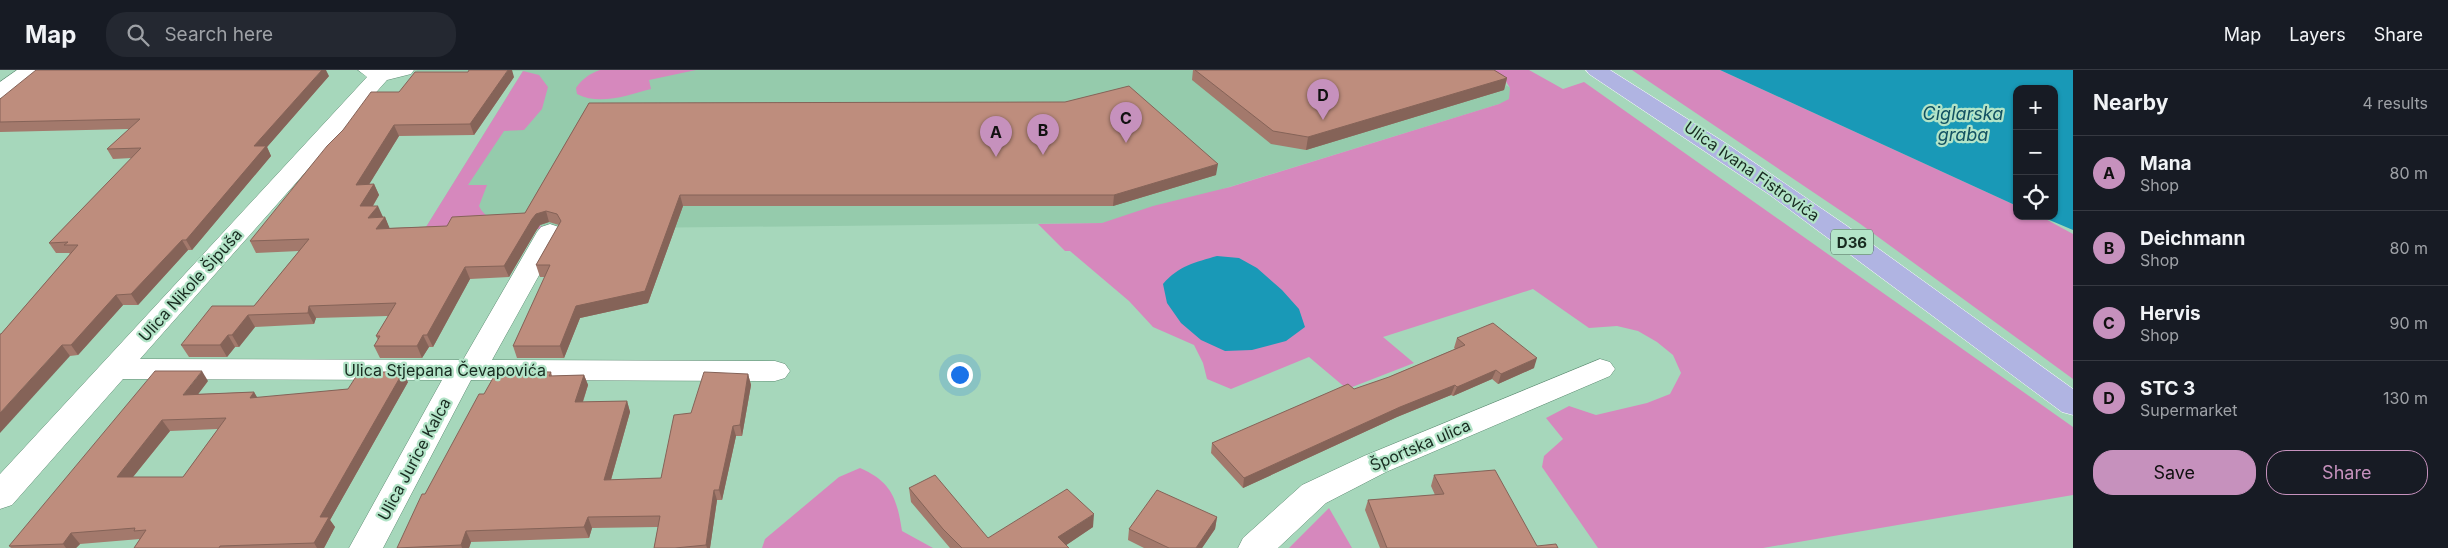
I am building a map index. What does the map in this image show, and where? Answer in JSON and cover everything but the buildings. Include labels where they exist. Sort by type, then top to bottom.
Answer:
[{"type":"main road","name":"Ulica Ivana Fistrovića","points":[[1596,70],[1674,118],[1781,190],[2073,404]]},
{"type":"street","points":[[0,92],[30,70]]},
{"type":"street","name":"Ulica Nikole Šipuša","points":[[0,496],[384,72]]},
{"type":"street","name":"Ulica Jurice Kalca","points":[[366,548],[467,370],[550,232]]},
{"type":"street","name":"Ulica Stjepana Čevapovića","points":[[114,369],[775,371]]},
{"type":"street","name":"Športska ulica","points":[[1255,548],[1314,494],[1375,464],[1600,369]]},
{"type":"shaded area","points":[[417,70],[1479,70],[1525,96],[1148,212],[1103,223],[541,229],[426,227],[523,71]]},
{"type":"shaded area","points":[[600,70],[696,70],[649,80],[651,89],[624,96],[595,99],[577,94],[576,88],[581,82],[589,75]]},
{"type":"shaded area","points":[[1488,70],[1529,70],[1563,89],[1584,82],[2073,427],[2073,495],[1763,548],[1598,548],[1542,467],[1544,456],[1563,439],[1546,418],[1569,406],[1596,415],[1647,403],[1670,394],[1681,373],[1673,355],[1657,342],[1638,331],[1617,326],[1589,328],[1533,289],[1383,337],[1414,363],[1347,389],[1309,357],[1231,389],[1207,379],[1203,363],[1194,345],[1153,327],[1129,301],[1070,251],[1065,251],[1038,224],[1102,223],[1153,206],[1230,187],[1499,104],[1509,99],[1510,88],[1505,80]]},
{"type":"shaded area","points":[[1632,70],[1720,70],[2013,204],[2013,220],[2047,220],[2073,234],[2073,379],[1859,223]]},
{"type":"shaded area","points":[[523,71],[539,75],[548,87],[542,109],[524,130],[504,131],[468,185],[487,185],[479,206],[490,218],[507,224],[543,226],[541,229],[426,227]]},
{"type":"shaded area","points":[[860,468],[879,479],[891,493],[898,510],[902,531],[933,548],[762,548],[765,539],[839,477]]},
{"type":"shaded area","points":[[1329,508],[1352,548],[1289,548]]},
{"type":"water","name":"Ciglarska graba","points":[[1720,70],[2073,70],[2073,230],[2049,220],[2058,220],[2058,85],[2013,85],[2013,204]]},
{"type":"water","points":[[1217,256],[1239,258],[1257,268],[1282,290],[1299,309],[1305,327],[1286,341],[1252,350],[1225,351],[1201,340],[1181,323],[1167,303],[1163,284],[1181,269]]},
{"type":"place","name":"STC 3","points":[[1323,120]]},
{"type":"place","name":"Hervis","points":[[1126,143]]},
{"type":"place","name":"Deichmann","points":[[1043,155]]},
{"type":"place","name":"Mana","points":[[996,157]]}]
